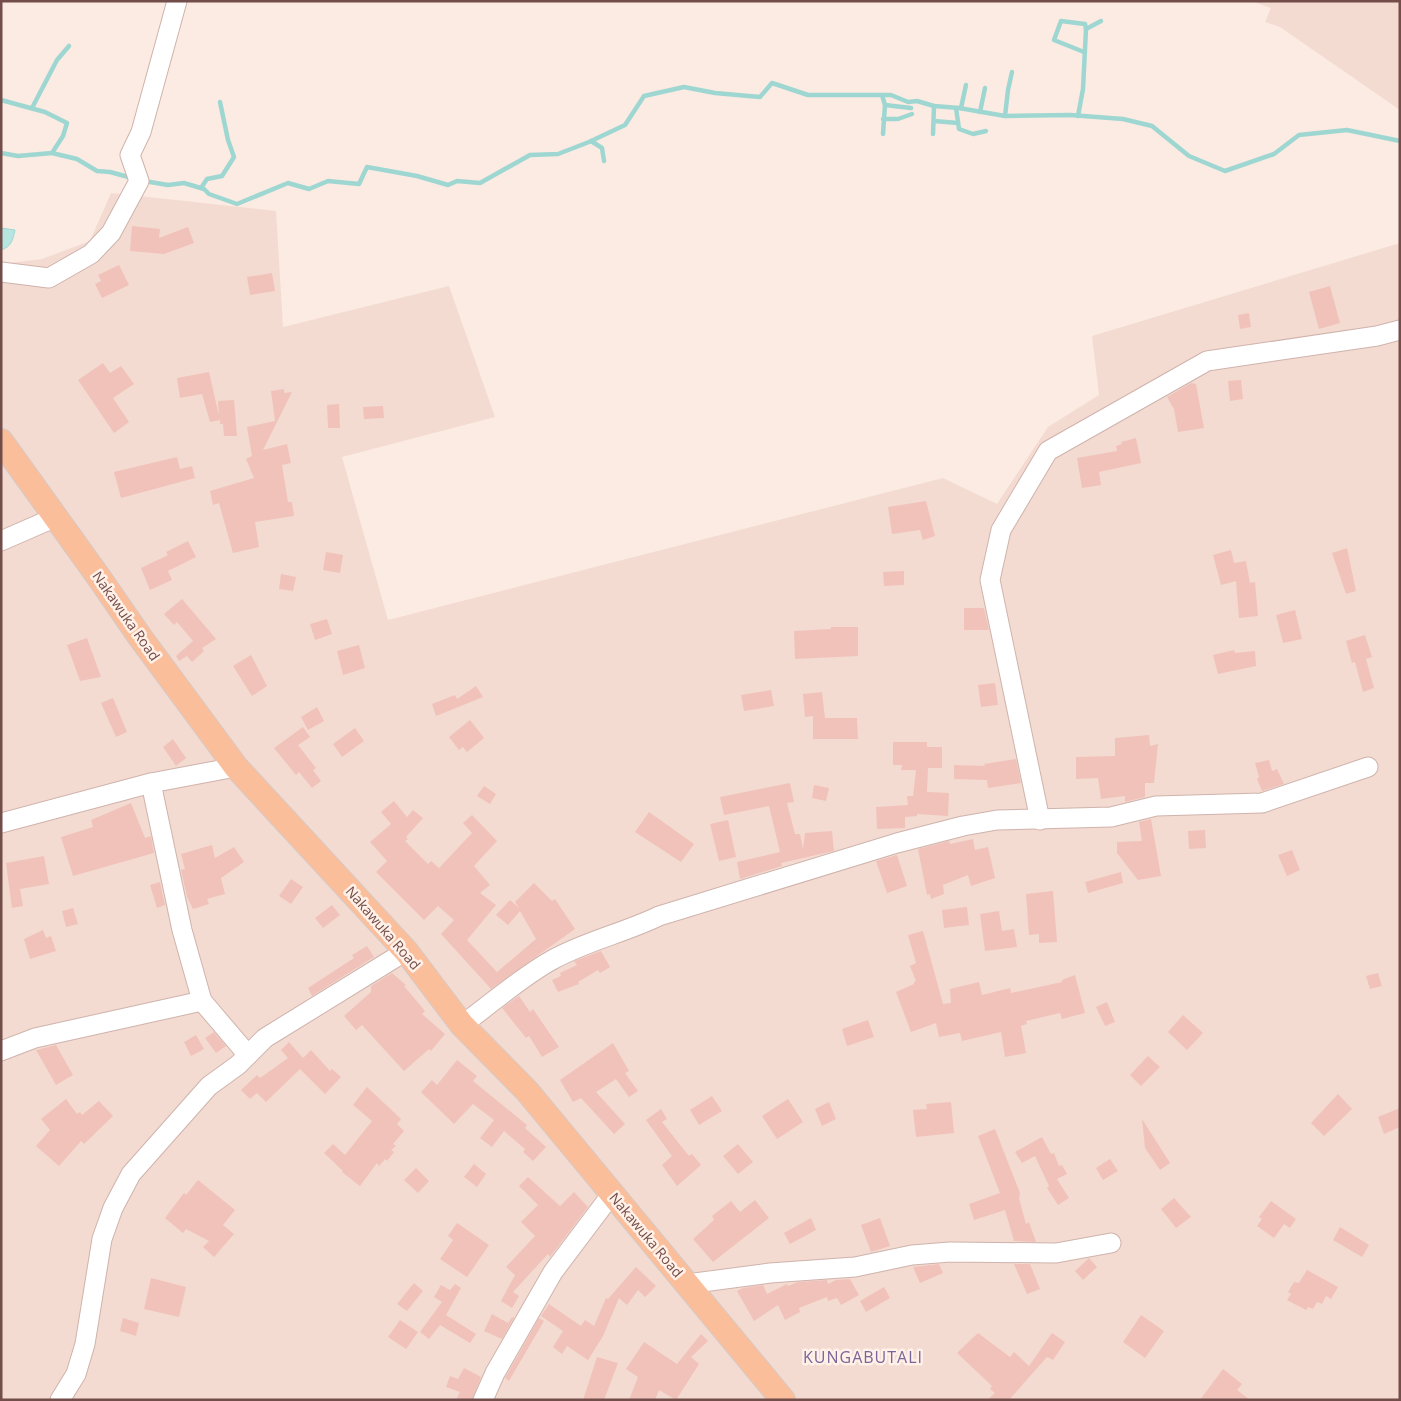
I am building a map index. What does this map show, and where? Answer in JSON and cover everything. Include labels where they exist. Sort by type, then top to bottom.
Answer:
[{"type":"main road","name":"Nakawuka Road","points":[[1,441],[140,637],[236,767],[406,951],[462,1025],[527,1091],[783,1400]]},
{"type":"street","points":[[1,272],[49,278],[91,254],[111,233],[138,181],[130,154],[141,132],[177,1]]},
{"type":"street","points":[[1040,820],[990,580],[1000,530],[1048,451],[1207,362],[1377,336],[1400,330]]},
{"type":"street","points":[[1,541],[56,517]]},
{"type":"street","points":[[1,823],[150,783],[236,767]]},
{"type":"street","points":[[462,1025],[551,961],[590,942],[640,925],[659,916],[888,846],[963,826],[997,820],[1111,817],[1156,806],[1262,803],[1368,767]]},
{"type":"street","points":[[150,783],[182,930],[202,1001],[248,1055]]},
{"type":"street","points":[[60,1400],[76,1374],[85,1344],[102,1240],[113,1208],[130,1174],[210,1086],[248,1055],[265,1038],[406,951]]},
{"type":"street","points":[[1,1051],[35,1038],[202,1001]]},
{"type":"street","points":[[483,1400],[495,1373],[553,1272],[611,1194]]},
{"type":"street","points":[[687,1284],[770,1273],[855,1267],[912,1256],[950,1252],[1056,1252],[1111,1242]]},
{"type":"shaded area","points":[[1251,1],[1400,1],[1400,110],[1280,27],[1265,22],[1271,8]]},
{"type":"shaded area","points":[[111,193],[276,211],[283,327],[449,286],[495,417],[342,457],[388,620],[943,478],[997,504],[1048,427],[1099,395],[1092,336],[1400,243],[1400,1400],[1,1400],[1,264],[42,259],[90,241]]},
{"type":"water","points":[[1,228],[15,230],[11,243],[1,250]]},
{"type":"building","points":[[132,226],[160,229],[159,238],[188,227],[194,243],[164,254],[130,251]]},
{"type":"building","points":[[119,265],[129,285],[102,298],[95,284],[101,281],[98,275]]},
{"type":"building","points":[[272,273],[275,291],[250,295],[247,277]]},
{"type":"building","points":[[1330,286],[1340,323],[1319,329],[1309,292]]},
{"type":"building","points":[[1249,313],[1251,327],[1240,329],[1238,315]]},
{"type":"building","points":[[103,363],[110,373],[121,366],[134,384],[113,398],[129,422],[114,433],[78,380]]},
{"type":"building","points":[[209,372],[219,416],[218,401],[234,400],[237,436],[224,436],[223,424],[220,424],[220,420],[210,422],[202,394],[180,398],[177,378]]},
{"type":"building","points":[[1241,380],[1243,399],[1230,401],[1228,381]]},
{"type":"building","points":[[1191,383],[1196,384],[1204,428],[1178,432],[1174,409],[1167,397]]},
{"type":"building","points":[[284,389],[284,393],[292,392],[263,450],[287,444],[291,463],[282,465],[288,502],[292,502],[294,516],[255,522],[259,547],[233,553],[219,503],[213,505],[210,491],[254,478],[246,459],[252,456],[247,427],[275,421],[271,391]]},
{"type":"building","points":[[339,404],[340,428],[328,428],[327,405]]},
{"type":"building","points":[[383,406],[384,418],[364,419],[363,407]]},
{"type":"building","points":[[1136,438],[1141,463],[1099,472],[1101,485],[1082,488],[1077,458],[1117,451],[1116,446],[1122,444],[1121,442]]},
{"type":"building","points":[[177,457],[180,469],[192,466],[195,478],[121,498],[114,472]]},
{"type":"building","points":[[926,501],[935,536],[923,540],[920,530],[892,534],[888,507]]},
{"type":"building","points":[[188,541],[196,557],[168,571],[172,580],[150,590],[141,568],[168,555],[166,552]]},
{"type":"building","points":[[1347,548],[1356,591],[1346,594],[1332,553]]},
{"type":"building","points":[[1231,550],[1234,563],[1246,561],[1250,583],[1255,582],[1258,616],[1239,618],[1236,581],[1221,585],[1213,555]]},
{"type":"building","points":[[326,552],[343,555],[340,573],[323,570]]},
{"type":"building","points":[[904,571],[904,585],[884,586],[883,572]]},
{"type":"building","points":[[281,574],[296,577],[293,591],[279,589]]},
{"type":"building","points":[[182,599],[216,639],[202,648],[204,651],[192,662],[187,656],[179,661],[176,656],[193,641],[177,622],[174,625],[164,614]]},
{"type":"building","points":[[964,608],[984,608],[989,630],[964,630]]},
{"type":"building","points":[[1295,610],[1302,639],[1283,643],[1276,615]]},
{"type":"building","points":[[327,619],[332,634],[315,640],[310,624]]},
{"type":"building","points":[[831,627],[858,627],[858,656],[795,659],[794,631],[831,629]]},
{"type":"building","points":[[1365,635],[1372,657],[1366,659],[1374,688],[1363,692],[1355,662],[1352,663],[1346,641]]},
{"type":"building","points":[[87,638],[101,677],[80,681],[67,645]]},
{"type":"building","points":[[359,645],[365,668],[343,675],[337,651]]},
{"type":"building","points":[[1234,650],[1235,653],[1255,651],[1256,666],[1218,674],[1213,655]]},
{"type":"building","points":[[251,655],[267,686],[252,696],[233,666]]},
{"type":"building","points":[[995,683],[998,705],[981,707],[978,685]]},
{"type":"building","points":[[476,686],[483,697],[436,716],[432,704],[455,695],[457,699]]},
{"type":"building","points":[[771,690],[774,706],[744,711],[741,695]]},
{"type":"building","points":[[822,692],[825,718],[857,718],[858,739],[813,739],[813,716],[805,717],[803,694]]},
{"type":"building","points":[[113,698],[127,732],[116,737],[101,703]]},
{"type":"building","points":[[317,707],[324,721],[308,730],[301,717]]},
{"type":"building","points":[[470,720],[484,738],[467,752],[463,747],[459,750],[449,737]]},
{"type":"building","points":[[303,727],[310,737],[298,745],[316,768],[313,770],[321,781],[312,788],[299,772],[296,775],[274,748]]},
{"type":"building","points":[[355,728],[364,741],[342,757],[333,744]]},
{"type":"building","points":[[1149,735],[1150,746],[1158,744],[1154,783],[1145,783],[1145,797],[1125,802],[1125,796],[1101,799],[1098,778],[1076,779],[1076,757],[1115,756],[1115,738]]},
{"type":"building","points":[[173,739],[186,758],[176,766],[163,747]]},
{"type":"building","points":[[893,742],[927,742],[927,747],[942,747],[942,768],[928,768],[927,792],[949,793],[948,816],[917,814],[917,816],[905,817],[905,828],[877,829],[876,807],[908,805],[907,796],[913,796],[916,770],[901,770],[902,765],[893,765]]},
{"type":"building","points":[[1016,759],[1021,783],[988,788],[987,780],[954,779],[954,765],[985,766],[984,764]]},
{"type":"building","points":[[1269,760],[1272,771],[1277,769],[1284,784],[1262,791],[1257,779],[1259,777],[1255,763]]},
{"type":"building","points":[[790,783],[794,802],[787,803],[795,834],[800,834],[803,849],[805,833],[832,831],[834,851],[781,863],[782,866],[740,879],[737,862],[780,852],[769,806],[724,815],[720,797]]},
{"type":"building","points":[[814,785],[829,788],[826,801],[812,798]]},
{"type":"building","points":[[484,786],[496,794],[490,804],[477,796]]},
{"type":"building","points":[[394,801],[407,817],[413,810],[423,818],[406,837],[408,839],[405,841],[428,864],[431,861],[439,868],[472,833],[463,823],[472,815],[497,841],[474,866],[490,885],[480,893],[496,905],[467,940],[497,972],[536,939],[520,911],[508,925],[496,915],[510,900],[519,908],[515,902],[534,883],[552,901],[555,899],[575,929],[491,989],[441,934],[454,920],[438,906],[424,920],[376,872],[387,861],[370,842],[391,824],[381,812]]},
{"type":"building","points":[[131,803],[145,838],[151,836],[154,853],[73,876],[61,837],[93,827],[91,820]]},
{"type":"building","points":[[649,812],[694,844],[681,862],[635,832]]},
{"type":"building","points":[[1151,819],[1161,876],[1138,880],[1117,853],[1117,842],[1142,841],[1139,822]]},
{"type":"building","points":[[728,820],[736,857],[719,861],[710,824]]},
{"type":"building","points":[[1205,830],[1206,848],[1189,849],[1188,831]]},
{"type":"building","points":[[973,839],[975,850],[988,847],[995,878],[971,886],[968,875],[943,885],[944,894],[931,899],[930,894],[927,895],[918,849],[949,841],[950,844]]},
{"type":"building","points":[[212,845],[215,858],[234,847],[244,862],[221,878],[225,894],[207,899],[209,904],[193,909],[187,897],[181,870],[185,869],[181,854]]},
{"type":"building","points":[[1292,850],[1300,870],[1287,876],[1278,855]]},
{"type":"building","points":[[897,855],[907,886],[887,893],[876,861]]},
{"type":"building","points":[[44,856],[49,884],[20,889],[23,906],[12,908],[6,863]]},
{"type":"building","points":[[1121,872],[1123,883],[1088,893],[1085,882]]},
{"type":"building","points":[[291,879],[303,887],[291,904],[279,896]]},
{"type":"building","points":[[160,882],[165,905],[157,908],[150,885]]},
{"type":"building","points":[[1053,891],[1057,942],[1039,943],[1039,934],[1029,935],[1026,894]]},
{"type":"building","points":[[332,905],[340,915],[323,928],[315,918]]},
{"type":"building","points":[[967,907],[969,925],[944,928],[942,910]]},
{"type":"building","points":[[73,908],[78,924],[66,927],[62,911]]},
{"type":"building","points":[[999,911],[1002,931],[1014,929],[1017,947],[985,951],[980,914]]},
{"type":"building","points":[[43,930],[46,938],[51,936],[56,951],[30,959],[24,939]]},
{"type":"building","points":[[923,931],[943,1004],[951,1003],[950,989],[979,982],[982,995],[1010,988],[1011,993],[1062,982],[1062,980],[1075,975],[1085,1013],[1062,1019],[1060,1013],[1026,1021],[1027,1024],[1021,1026],[1026,1053],[1005,1057],[1001,1032],[962,1041],[960,1033],[939,1037],[936,1023],[911,1032],[896,992],[914,984],[916,981],[910,966],[916,963],[908,935]]},
{"type":"building","points":[[367,946],[374,957],[312,996],[308,988],[354,958],[352,955]]},
{"type":"building","points":[[601,951],[610,967],[600,973],[598,970],[578,982],[579,984],[558,992],[552,980],[561,976],[560,973],[577,965],[574,961]]},
{"type":"building","points":[[392,973],[406,985],[404,986],[425,1011],[422,1014],[445,1034],[431,1051],[429,1049],[404,1071],[362,1025],[356,1030],[344,1016],[371,992],[371,986]]},
{"type":"building","points":[[1378,973],[1382,986],[1370,989],[1366,976]]},
{"type":"building","points":[[519,996],[530,1012],[533,1009],[559,1047],[542,1057],[529,1036],[526,1038],[502,1008]]},
{"type":"building","points":[[1107,1002],[1115,1022],[1105,1026],[1096,1007]]},
{"type":"building","points":[[1183,1015],[1203,1033],[1187,1050],[1168,1032]]},
{"type":"building","points":[[868,1020],[874,1037],[847,1046],[842,1029]]},
{"type":"building","points":[[214,1032],[226,1046],[216,1053],[205,1038]]},
{"type":"building","points":[[196,1035],[204,1049],[191,1056],[184,1042]]},
{"type":"building","points":[[289,1042],[303,1058],[311,1050],[330,1071],[332,1069],[341,1077],[325,1094],[300,1069],[266,1102],[257,1093],[250,1099],[241,1090],[257,1075],[260,1078],[288,1058],[281,1050]]},
{"type":"building","points":[[613,1043],[629,1071],[625,1073],[638,1091],[629,1097],[616,1079],[596,1092],[625,1124],[614,1134],[581,1098],[573,1102],[560,1080]]},
{"type":"building","points":[[56,1045],[73,1075],[56,1085],[36,1050]]},
{"type":"building","points":[[1148,1056],[1160,1067],[1141,1086],[1130,1075]]},
{"type":"building","points":[[457,1060],[477,1076],[473,1081],[527,1125],[525,1128],[546,1147],[533,1161],[523,1152],[525,1149],[504,1131],[492,1147],[480,1138],[494,1120],[473,1104],[454,1124],[421,1092],[432,1080],[437,1085]]},
{"type":"building","points":[[367,1087],[401,1119],[397,1124],[404,1131],[393,1144],[396,1146],[391,1150],[394,1152],[387,1161],[385,1159],[379,1166],[377,1163],[360,1186],[342,1172],[324,1153],[333,1144],[345,1155],[372,1121],[353,1105]]},
{"type":"building","points":[[1338,1094],[1352,1109],[1324,1136],[1311,1123]]},
{"type":"building","points":[[712,1096],[722,1111],[699,1125],[690,1110]]},
{"type":"building","points":[[66,1099],[77,1114],[80,1112],[82,1115],[99,1101],[113,1116],[84,1144],[81,1141],[59,1166],[36,1146],[50,1130],[41,1119]]},
{"type":"building","points":[[788,1099],[803,1122],[777,1139],[762,1116]]},
{"type":"building","points":[[829,1102],[836,1119],[822,1126],[815,1109]]},
{"type":"building","points":[[951,1102],[954,1133],[916,1137],[913,1110],[927,1109],[926,1104]]},
{"type":"building","points":[[1400,1108],[1400,1127],[1384,1134],[1378,1117]]},
{"type":"building","points":[[661,1109],[667,1119],[662,1122],[689,1156],[692,1154],[701,1165],[677,1186],[662,1165],[672,1156],[646,1120]]},
{"type":"building","points":[[1142,1119],[1170,1163],[1160,1170],[1145,1148]]},
{"type":"building","points":[[995,1129],[1020,1193],[1019,1198],[1026,1224],[1029,1222],[1036,1242],[1014,1241],[1005,1210],[974,1220],[969,1204],[1000,1193],[978,1136]]},
{"type":"building","points":[[1042,1137],[1051,1154],[1054,1153],[1059,1166],[1062,1165],[1067,1174],[1057,1179],[1069,1198],[1058,1205],[1047,1188],[1049,1186],[1035,1156],[1022,1163],[1015,1152]]},
{"type":"building","points":[[738,1144],[753,1162],[738,1174],[723,1156]]},
{"type":"building","points":[[1110,1159],[1118,1171],[1103,1180],[1096,1168]]},
{"type":"building","points":[[474,1164],[486,1174],[477,1187],[464,1177]]},
{"type":"building","points":[[416,1168],[429,1181],[418,1193],[404,1180]]},
{"type":"building","points":[[528,1177],[560,1206],[574,1192],[588,1207],[550,1257],[548,1254],[513,1292],[519,1296],[512,1308],[501,1301],[515,1275],[506,1267],[535,1236],[521,1222],[538,1205],[519,1186]]},
{"type":"building","points":[[198,1180],[235,1210],[223,1225],[234,1234],[214,1257],[203,1247],[209,1241],[186,1229],[183,1233],[165,1218],[184,1193],[186,1195]]},
{"type":"building","points":[[1174,1198],[1191,1217],[1176,1228],[1161,1209]]},
{"type":"building","points":[[755,1200],[769,1218],[713,1262],[693,1239],[714,1220],[712,1216],[731,1201],[740,1212]]},
{"type":"building","points":[[1271,1201],[1296,1219],[1290,1228],[1284,1224],[1274,1238],[1257,1226],[1262,1219],[1259,1217]]},
{"type":"building","points":[[811,1218],[816,1230],[790,1244],[784,1233]]},
{"type":"building","points":[[880,1218],[890,1246],[871,1252],[861,1225]]},
{"type":"building","points":[[457,1223],[489,1245],[467,1277],[440,1259],[453,1240],[448,1236]]},
{"type":"building","points":[[1340,1227],[1369,1245],[1362,1257],[1333,1240]]},
{"type":"building","points":[[1089,1258],[1097,1267],[1083,1280],[1075,1271]]},
{"type":"building","points":[[939,1264],[943,1273],[920,1283],[913,1267]]},
{"type":"building","points":[[1014,1264],[1030,1264],[1040,1289],[1027,1294]]},
{"type":"building","points":[[636,1267],[656,1286],[645,1297],[638,1290],[627,1305],[619,1298],[603,1336],[588,1360],[567,1346],[562,1354],[553,1347],[563,1331],[541,1316],[549,1304],[581,1326],[585,1320],[594,1326],[606,1298],[608,1299]]},
{"type":"building","points":[[1307,1270],[1338,1287],[1331,1299],[1326,1296],[1322,1304],[1317,1302],[1313,1309],[1308,1307],[1306,1310],[1287,1300],[1291,1294],[1288,1292],[1294,1282],[1299,1283]]},
{"type":"building","points":[[151,1278],[186,1287],[179,1317],[144,1309]]},
{"type":"building","points":[[850,1279],[859,1295],[841,1305],[837,1298],[828,1301],[827,1297],[799,1308],[800,1312],[785,1320],[778,1305],[754,1321],[737,1291],[743,1288],[763,1285],[767,1294],[787,1284],[788,1286],[798,1282],[827,1280],[828,1284],[836,1280]]},
{"type":"building","points":[[414,1283],[423,1291],[407,1311],[397,1304]]},
{"type":"building","points":[[455,1284],[461,1288],[446,1315],[476,1334],[470,1343],[440,1325],[429,1339],[420,1332],[442,1302],[434,1297],[441,1285],[450,1290]]},
{"type":"building","points":[[884,1287],[890,1298],[866,1312],[860,1301]]},
{"type":"building","points":[[492,1314],[508,1323],[512,1317],[514,1318],[502,1339],[484,1331]]},
{"type":"building","points":[[1141,1315],[1164,1331],[1145,1358],[1123,1342]]},
{"type":"building","points":[[123,1318],[139,1323],[136,1336],[120,1331]]},
{"type":"building","points":[[539,1318],[544,1321],[509,1381],[505,1378]]},
{"type":"building","points":[[400,1320],[418,1332],[406,1349],[388,1337]]},
{"type":"building","points":[[978,1333],[1010,1357],[1014,1352],[1029,1366],[1052,1333],[1065,1342],[1053,1360],[1047,1357],[1009,1400],[987,1400],[995,1393],[990,1389],[992,1386],[957,1353]]},
{"type":"building","points":[[701,1334],[708,1341],[691,1357],[699,1364],[676,1400],[659,1390],[655,1400],[629,1400],[638,1377],[626,1369],[644,1342],[677,1364]]},
{"type":"building","points":[[597,1357],[618,1363],[604,1400],[583,1400]]},
{"type":"building","points":[[464,1368],[481,1377],[472,1400],[456,1400],[460,1392],[446,1387],[450,1376],[458,1379]]},
{"type":"building","points":[[1223,1369],[1242,1384],[1237,1390],[1250,1400],[1200,1400]]},
{"type":"waterway","points":[[1084,52],[1054,40],[1061,21],[1085,24],[1086,29]]},
{"type":"waterway","points":[[1078,116],[1083,89],[1086,29],[1101,21]]},
{"type":"waterway","points":[[32,108],[57,60],[69,46]]},
{"type":"waterway","points":[[1005,116],[1012,72]]},
{"type":"waterway","points":[[144,181],[168,185],[184,183],[204,189],[209,194],[237,204],[288,183],[309,189],[328,181],[359,184],[367,167],[417,176],[448,185],[457,181],[480,183],[530,155],[558,154],[625,125],[644,96],[684,87],[715,93],[760,97],[772,83],[808,95],[891,95],[908,102],[917,101],[934,106],[959,108],[1005,116],[1070,115],[1123,119],[1152,126],[1189,156],[1225,171],[1274,154],[1299,135],[1347,130],[1400,141]]},
{"type":"waterway","points":[[961,108],[966,85]]},
{"type":"waterway","points":[[980,112],[985,88]]},
{"type":"waterway","points":[[882,95],[885,105],[883,134]]},
{"type":"waterway","points":[[1,100],[45,112],[67,123],[63,136],[52,153],[77,159],[97,171],[110,172],[132,178]]},
{"type":"waterway","points":[[201,188],[207,179],[222,176],[234,157],[228,140],[220,102]]},
{"type":"waterway","points":[[885,105],[911,108]]},
{"type":"waterway","points":[[933,134],[934,106]]},
{"type":"waterway","points":[[956,108],[959,129],[973,134],[986,131]]},
{"type":"waterway","points":[[883,119],[898,119],[912,114]]},
{"type":"waterway","points":[[934,121],[958,123]]},
{"type":"waterway","points":[[591,141],[602,148],[604,161]]},
{"type":"waterway","points":[[1,153],[18,156],[52,153]]},
{"type":"district","name":"KUNGABUTALI","points":[[863,1357]]}]
